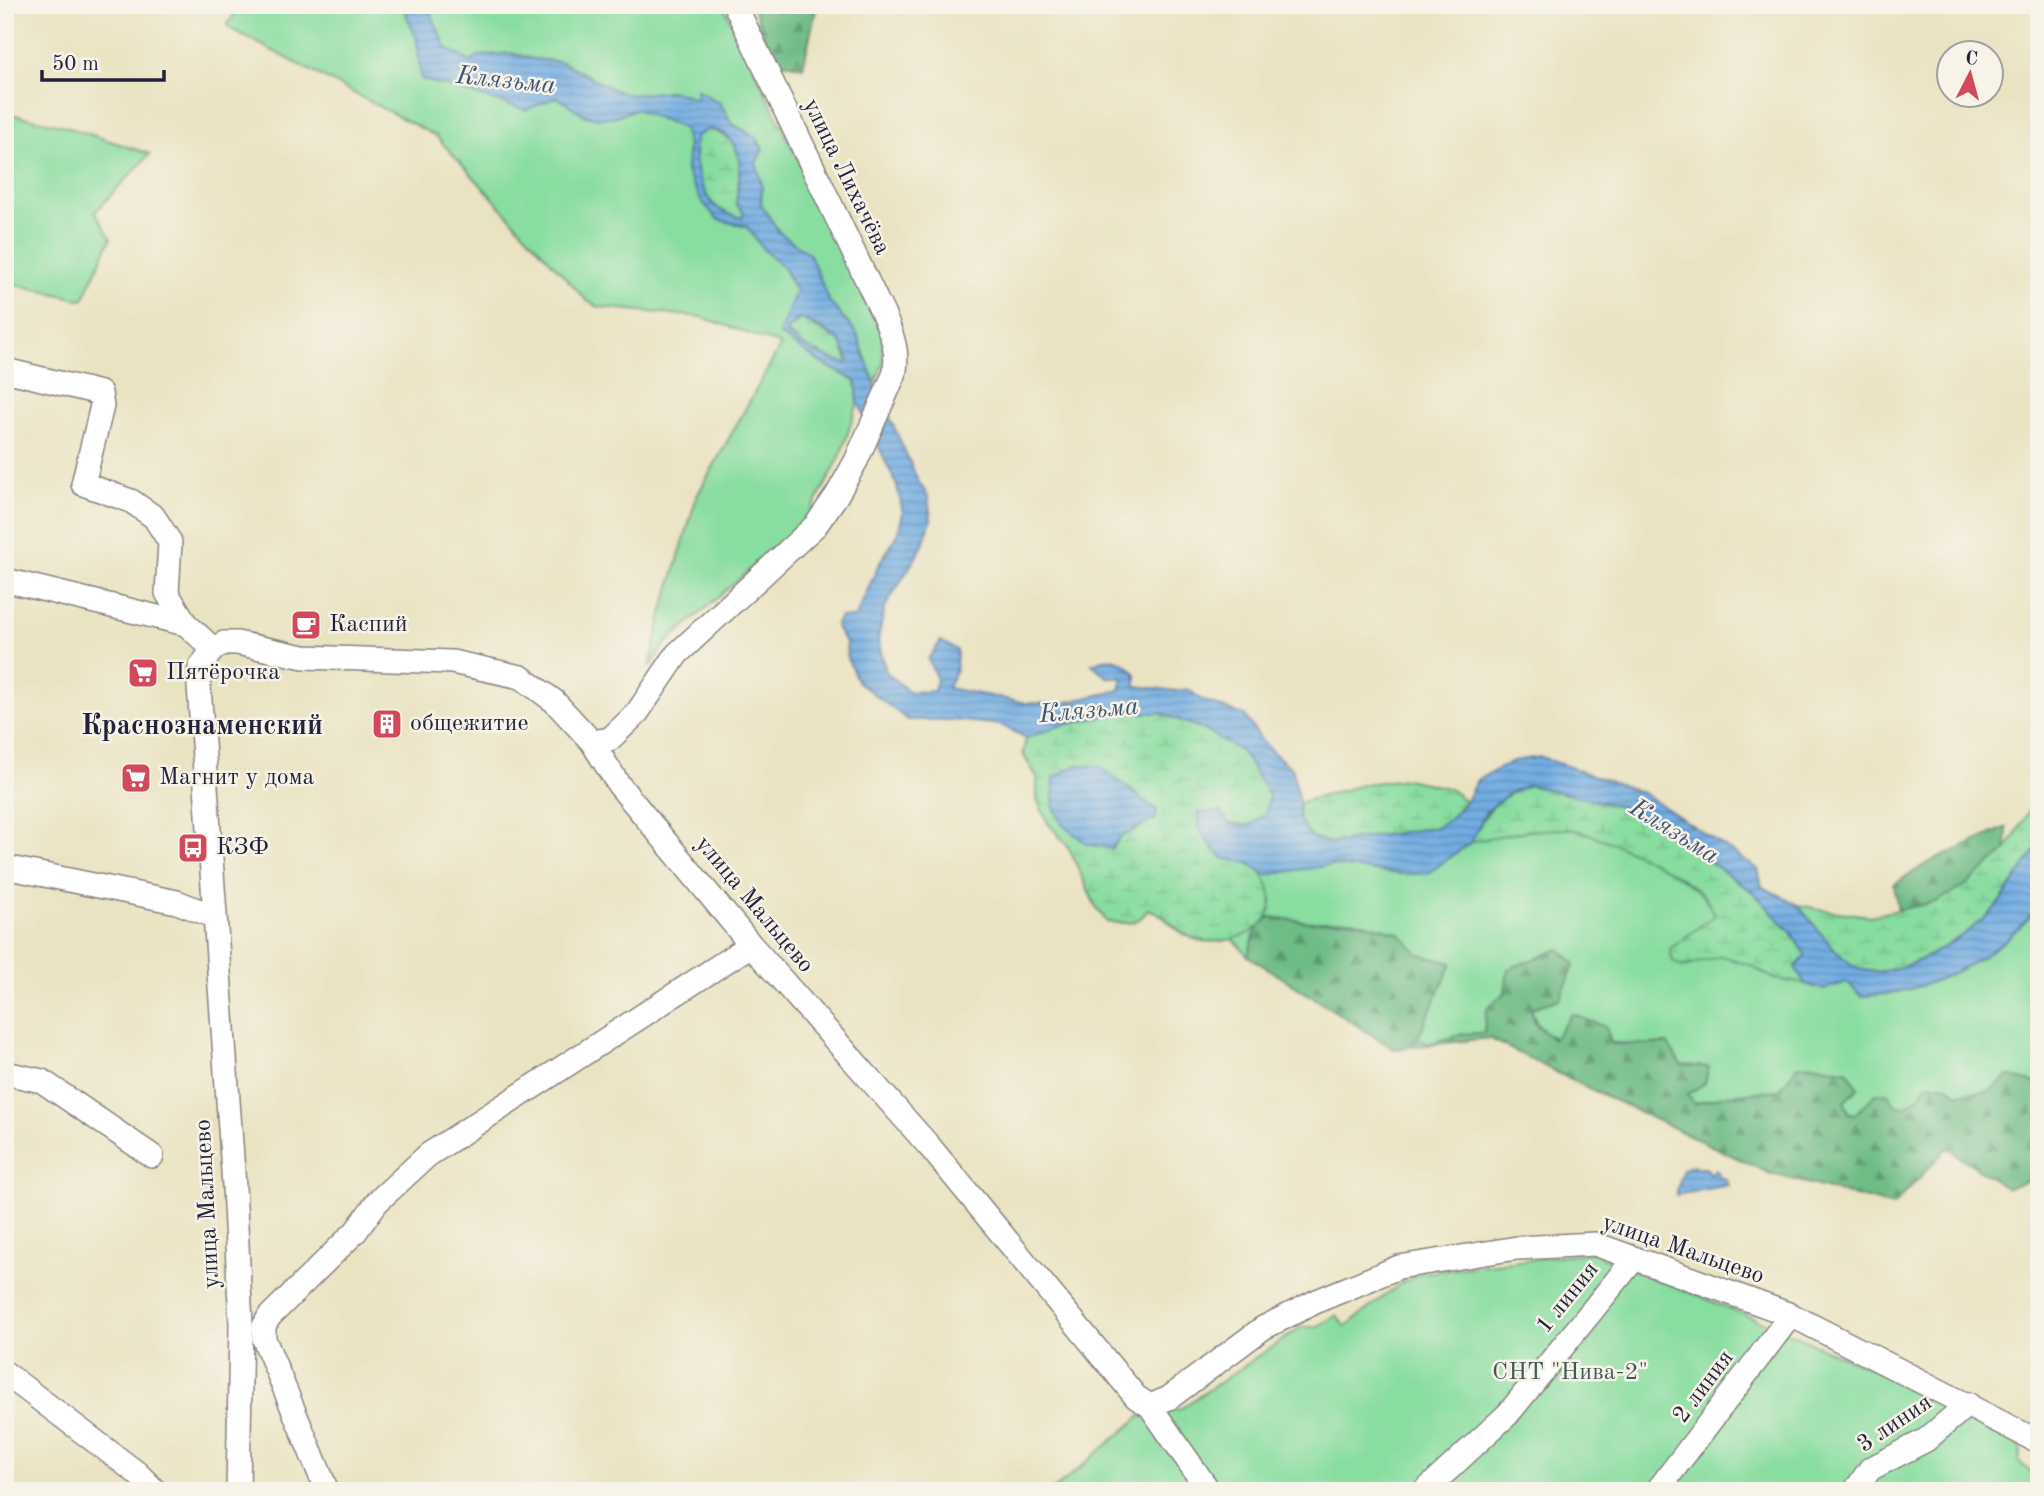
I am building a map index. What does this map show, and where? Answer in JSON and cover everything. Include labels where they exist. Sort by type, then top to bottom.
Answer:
[{"type":"street","name":"улица Лихачёва","points":[[592,741],[610,739],[637,713],[677,654],[816,525],[856,461],[894,375],[898,354],[886,317],[735,5]]},
{"type":"street","points":[[5,370],[100,393],[102,405],[83,484],[131,501],[155,517],[170,542],[167,593],[186,624],[213,649]]},
{"type":"street","points":[[5,580],[186,624]]},
{"type":"street","name":"улица Мальцево","points":[[238,1491],[241,1324],[199,686],[200,668],[213,649],[224,643],[237,643],[304,657],[452,662],[521,677],[554,701],[592,741],[619,785],[751,945],[930,1147],[1136,1397],[1150,1406],[1209,1491]]},
{"type":"street","points":[[5,867],[177,902],[215,914]]},
{"type":"street","points":[[327,1491],[264,1339],[264,1326],[270,1317],[356,1231],[377,1202],[428,1155],[751,945]]},
{"type":"street","points":[[5,1073],[42,1081],[152,1156]]},
{"type":"street","name":"улица Мальцево","points":[[1150,1406],[1169,1398],[1263,1328],[1317,1301],[1399,1267],[1517,1248],[1595,1244],[1791,1315],[2039,1441]]},
{"type":"street","name":"1 линия","points":[[1425,1491],[1508,1414],[1634,1259]]},
{"type":"street","name":"2 линия","points":[[1657,1491],[1791,1315]]},
{"type":"street","points":[[241,1324],[264,1326]]},
{"type":"street","points":[[5,1373],[137,1473],[155,1491]]},
{"type":"street","name":"3 линия","points":[[1855,1491],[1870,1469],[1926,1440],[1968,1404]]},
{"type":"green space","points":[[242,5],[402,5],[417,39],[422,79],[557,97],[587,117],[613,117],[636,109],[683,128],[688,145],[686,171],[717,219],[747,227],[764,250],[783,267],[796,291],[779,334],[823,364],[856,381],[858,402],[840,457],[807,519],[666,643],[650,667],[663,610],[697,496],[781,345],[702,317],[599,307],[587,301],[436,136],[229,28],[227,24]]},
{"type":"green space","points":[[427,5],[723,5],[882,333],[883,363],[875,384],[856,332],[830,303],[810,255],[779,232],[761,204],[762,185],[756,163],[756,137],[732,124],[720,103],[697,91],[698,99],[671,91],[631,95],[614,90],[562,62],[532,59],[511,53],[471,62],[446,48]]},
{"type":"green space","points":[[752,5],[817,5],[803,67],[773,60]]},
{"type":"green space","points":[[5,113],[61,125],[150,154],[95,212],[111,238],[83,300],[5,282]]},
{"type":"green space","points":[[709,129],[728,138],[737,150],[743,219],[716,207],[703,189],[696,162],[695,144],[696,136]]},
{"type":"green space","points":[[800,318],[841,342],[848,360],[846,364],[807,347],[786,332]]},
{"type":"green space","points":[[1121,712],[1160,713],[1201,728],[1242,751],[1269,795],[1266,813],[1249,826],[1228,823],[1223,858],[1246,863],[1257,868],[1265,877],[1272,902],[1269,914],[1261,924],[1238,937],[1211,941],[1191,937],[1148,909],[1135,921],[1107,922],[1095,905],[1068,846],[1048,823],[1037,799],[1037,777],[1023,754],[1026,738],[1059,726]],"holes":[[[1125,787],[1157,810],[1136,830],[1123,834],[1117,840]]]},
{"type":"green space","points":[[1026,738],[1331,865],[1400,874],[1427,874],[1471,842],[1486,812],[1591,799],[1862,996],[1995,948],[2039,906],[2039,1084],[2008,1076],[1990,1091],[1918,1097],[1906,1107],[1896,1106],[1876,1094],[1856,1114],[1849,1113],[1844,1102],[1848,1071],[1813,1064],[1797,1066],[1780,1090],[1728,1095],[1694,1104],[1688,1094],[1705,1083],[1673,1062],[1647,1049],[1623,1043],[1560,1040],[1548,1035],[1538,1024],[1531,1008],[1505,993],[1487,1008],[1484,1033],[1464,1034],[1428,1044],[1418,1037],[1418,954],[1399,933],[1352,920],[1311,922],[1270,917],[1256,930],[1248,956],[1233,939],[1205,940],[1185,935],[1165,918],[1148,909],[1135,921],[1107,922],[1095,905],[1068,846],[1048,823],[1037,799],[1037,777],[1023,754]]},
{"type":"green space","points":[[1406,779],[1448,788],[1466,801],[1449,820],[1436,827],[1331,843],[1312,838],[1298,820],[1299,803],[1365,784]]},
{"type":"green space","points":[[1529,785],[1622,807],[1642,815],[1753,892],[1791,932],[1807,957],[1796,967],[1805,984],[1774,979],[1750,965],[1722,956],[1683,967],[1673,962],[1670,949],[1715,915],[1705,898],[1660,866],[1598,837],[1568,829],[1556,829],[1471,842],[1493,806]]},
{"type":"green space","points":[[2039,793],[2039,842],[2034,853],[1999,903],[1983,920],[1930,955],[1890,970],[1872,971],[1856,967],[1831,948],[1798,905],[1870,916],[1936,902],[1965,886],[2006,851]]},
{"type":"green space","points":[[2007,827],[2006,851],[1965,886],[1936,902],[1898,910],[1894,884],[1928,863]]},
{"type":"green space","points":[[1269,917],[1311,922],[1352,920],[1399,933],[1418,954],[1452,963],[1418,1037],[1428,1044],[1464,1034],[1484,1033],[1487,1008],[1505,993],[1508,969],[1559,949],[1575,964],[1560,999],[1531,1008],[1535,1023],[1553,1040],[1572,1014],[1606,1027],[1612,1044],[1668,1044],[1681,1065],[1709,1067],[1705,1083],[1688,1094],[1694,1104],[1727,1095],[1780,1090],[1797,1066],[1813,1064],[1848,1071],[1858,1088],[1844,1102],[1849,1113],[1855,1114],[1876,1094],[1888,1093],[1896,1106],[1906,1107],[1928,1084],[1948,1086],[1958,1094],[1990,1091],[2008,1076],[2039,1084],[2039,1177],[2007,1188],[1947,1148],[1893,1206],[1769,1173],[1489,1038],[1394,1049],[1248,956],[1256,930]]},
{"type":"green space","name":"СНТ \"Нива-2\"","points":[[1590,1252],[1773,1326],[1931,1395],[2021,1448],[2019,1462],[2039,1478],[2033,1491],[1052,1491],[1140,1417],[1180,1409],[1302,1327],[1316,1327],[1337,1315],[1345,1327],[1401,1283],[1423,1273]]},
{"type":"water","name":"Клязьма","points":[[402,5],[427,5],[446,48],[471,62],[478,56],[511,53],[532,59],[562,62],[614,90],[631,95],[671,91],[698,98],[696,89],[720,103],[732,124],[756,137],[763,149],[756,163],[762,185],[761,204],[779,232],[810,255],[830,303],[856,332],[875,384],[918,481],[928,496],[931,520],[922,547],[885,607],[878,639],[886,672],[909,692],[934,691],[937,679],[928,659],[941,641],[957,650],[956,669],[948,688],[1026,703],[1059,704],[1120,690],[1123,678],[1107,677],[1092,664],[1116,660],[1136,674],[1136,686],[1177,691],[1188,689],[1202,700],[1245,716],[1264,744],[1293,770],[1299,820],[1312,838],[1331,843],[1436,827],[1449,820],[1466,801],[1477,780],[1513,761],[1541,757],[1643,793],[1758,869],[1762,887],[1796,904],[1838,953],[1854,966],[1869,971],[1888,971],[1907,965],[1965,933],[1999,904],[2039,845],[2039,906],[2003,942],[1960,970],[1936,980],[1887,994],[1862,996],[1846,982],[1824,990],[1805,984],[1795,967],[1806,956],[1791,932],[1753,892],[1642,815],[1622,807],[1529,785],[1511,792],[1486,812],[1471,842],[1427,874],[1400,874],[1331,865],[1265,875],[1249,863],[1223,858],[1198,827],[1199,813],[1221,811],[1228,823],[1250,826],[1266,813],[1269,795],[1242,752],[1201,728],[1160,713],[1121,712],[1059,726],[1026,738],[1001,725],[953,720],[908,720],[858,682],[847,658],[846,643],[835,626],[840,617],[855,618],[879,564],[897,536],[903,513],[897,486],[858,402],[856,381],[823,364],[779,334],[796,291],[783,267],[764,250],[747,227],[717,219],[701,200],[686,171],[688,145],[683,128],[636,109],[612,117],[594,117],[578,111],[557,97],[526,110],[421,79],[417,39]],"holes":[[[709,129],[725,134],[736,149],[740,167],[736,204],[744,213],[742,218],[713,204],[700,181],[696,162],[696,136]],[[800,318],[841,342],[848,360],[846,364],[822,355],[786,332]]]},
{"type":"water","points":[[1077,765],[1099,766],[1157,810],[1155,820],[1121,837],[1112,849],[1087,844],[1062,824],[1053,805],[1054,777]]},
{"type":"water","points":[[1693,1165],[1705,1168],[1710,1174],[1716,1169],[1729,1185],[1676,1195],[1683,1169]]},
{"type":"place","name":"Каспий","points":[[306,625]]},
{"type":"place","name":"Пятёрочка","points":[[143,673]]},
{"type":"place","name":"общежитие","points":[[387,724]]},
{"type":"place","name":"Магнит у дома","points":[[136,778]]},
{"type":"place","name":"КЗФ","points":[[193,848]]},
{"type":"district","name":"Краснознаменский","points":[[202,727]]}]
